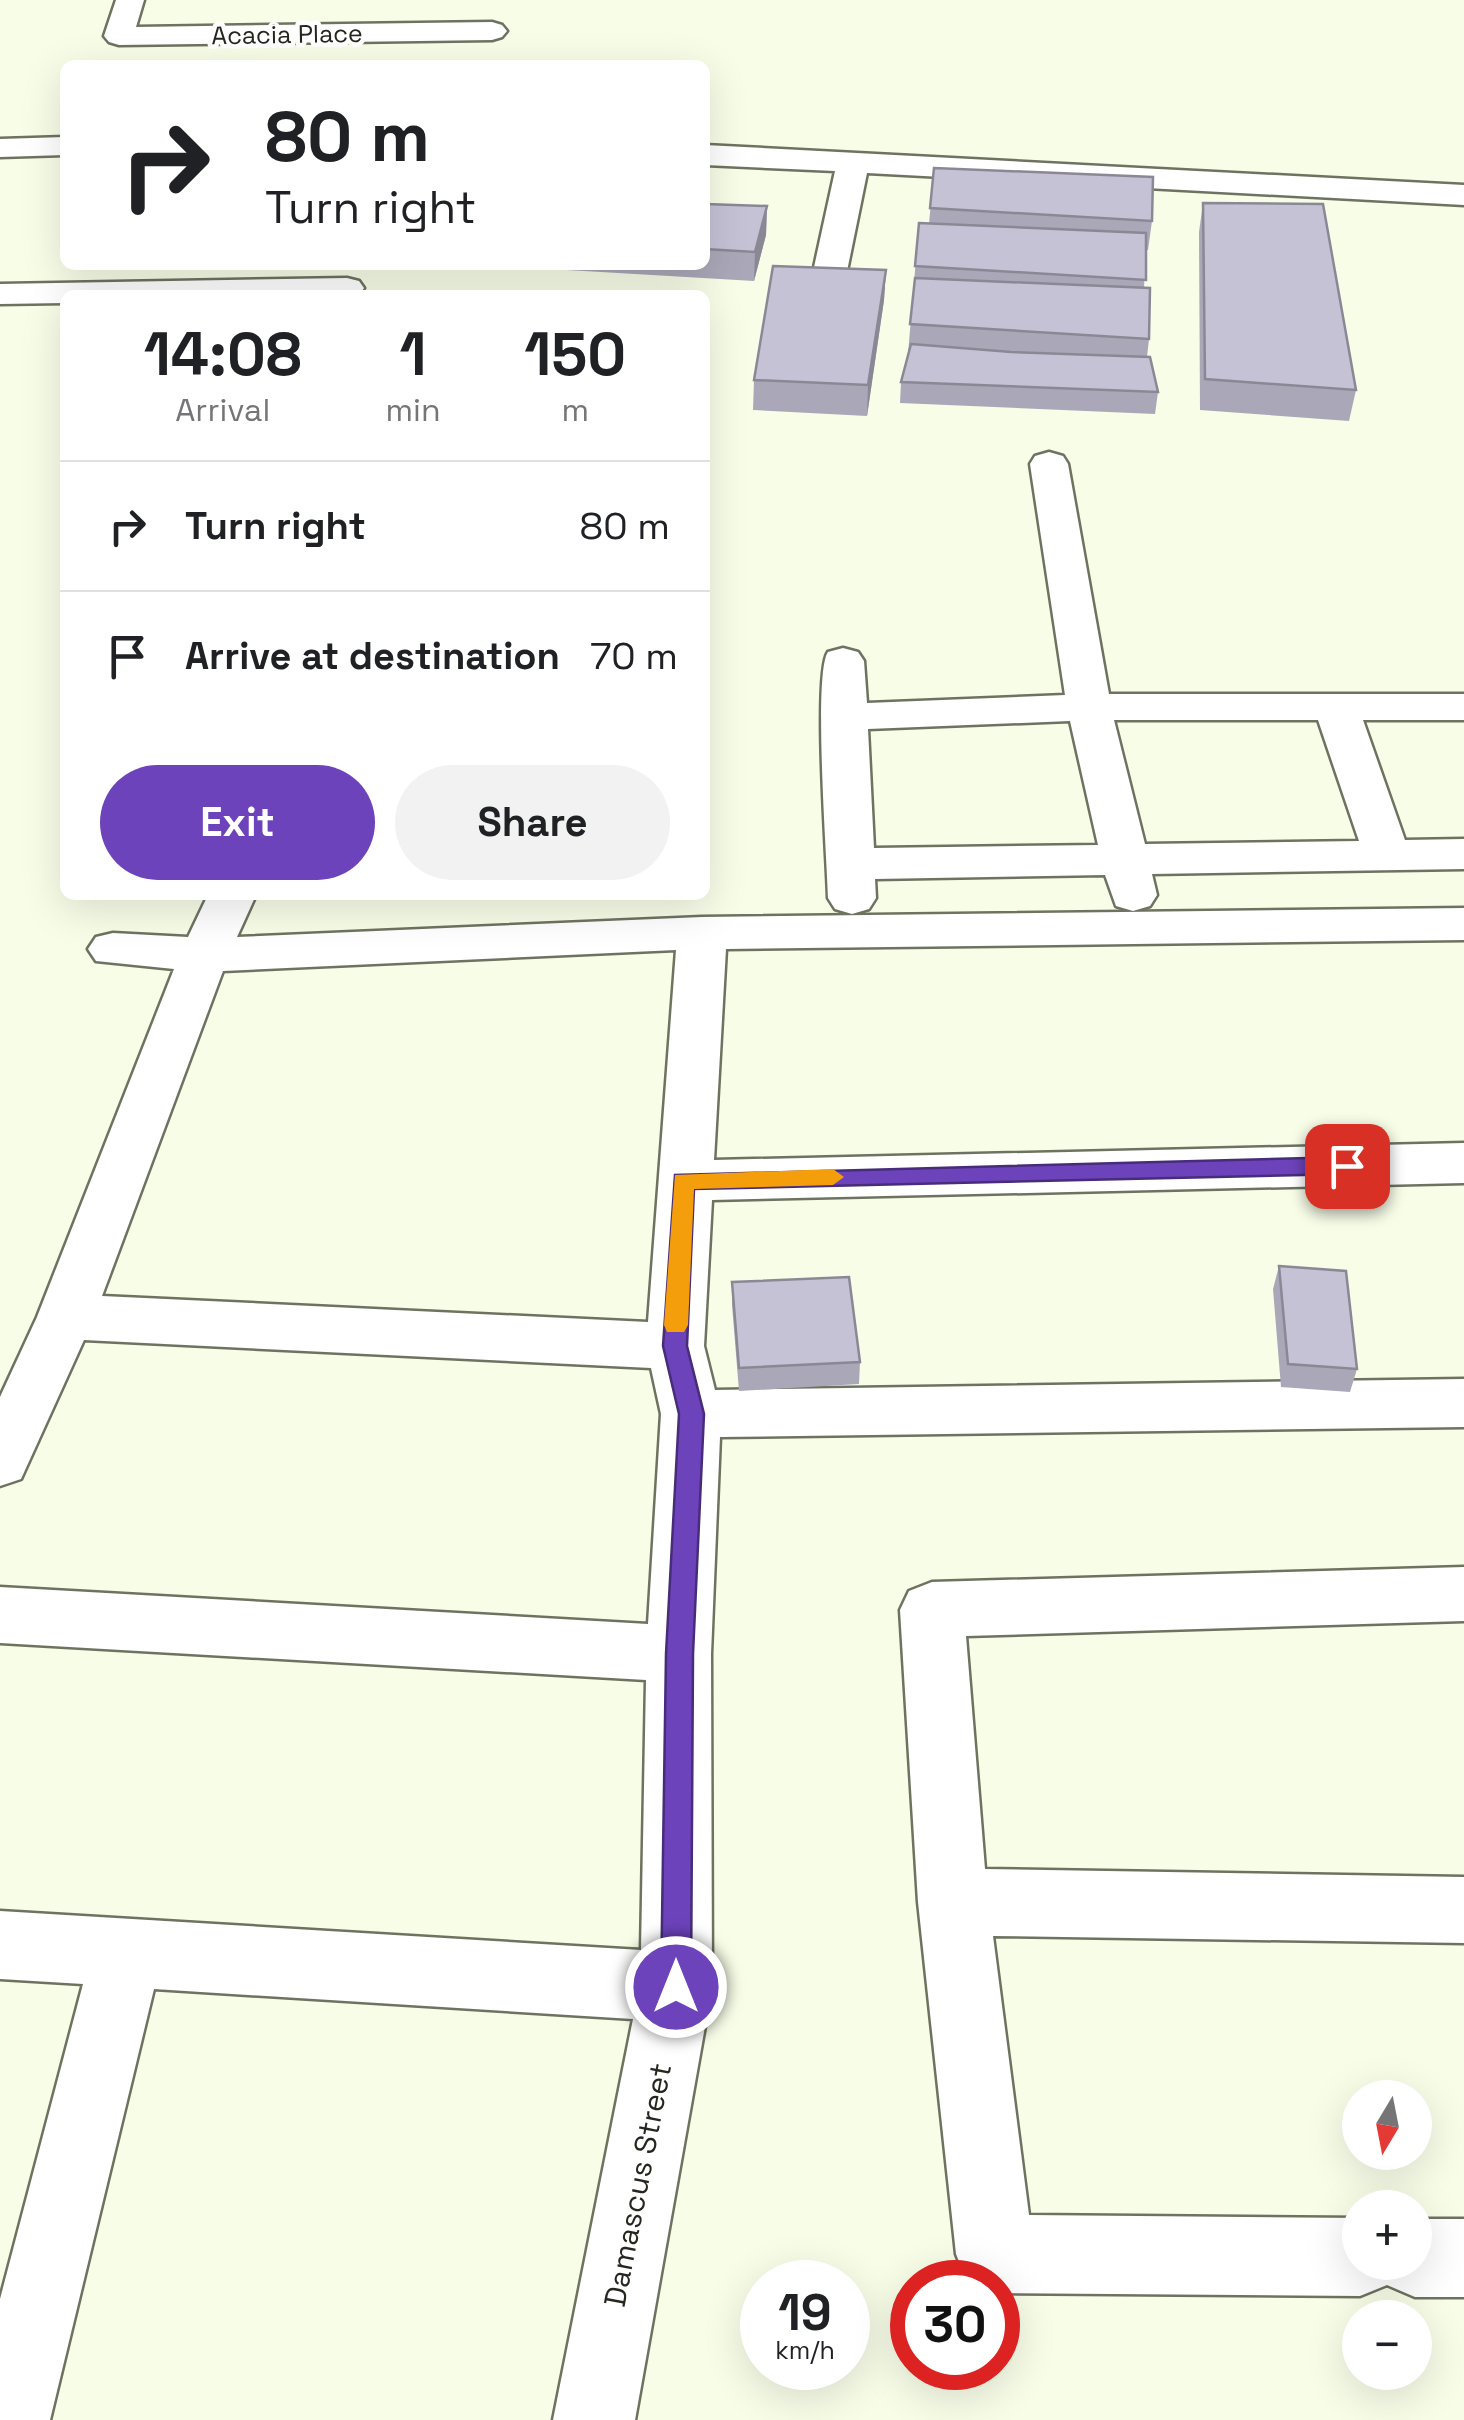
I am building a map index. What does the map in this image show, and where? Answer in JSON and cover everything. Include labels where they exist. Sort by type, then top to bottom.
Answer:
[{"type":"street","name":"Acacia Place","points":[[130,0],[119,36],[492,31]]},
{"type":"street","points":[[480,60],[504,0]]},
{"type":"street","points":[[0,148],[60,146]]},
{"type":"street","points":[[710,156],[1464,195]]},
{"type":"street","points":[[828,282],[853,163]]},
{"type":"street","points":[[231,290],[347,288]]},
{"type":"street","points":[[0,294],[60,293]]},
{"type":"street","points":[[1050,464],[1089,706],[1141,927]]},
{"type":"street","points":[[843,661],[854,930]]},
{"type":"street","points":[[843,717],[1089,706],[1464,707]]},
{"type":"street","points":[[1336,706],[1388,855]]},
{"type":"street","points":[[851,864],[1464,854]]},
{"type":"street","points":[[0,1460],[66,1317],[204,956],[230,900]]},
{"type":"street","points":[[113,948],[204,956],[702,933],[1464,924]]},
{"type":"street","name":"Damascus Street","points":[[594,2420],[676,1987],[679,1654],[691,1414],[675,1346],[702,933]]},
{"type":"street","points":[[683,1181],[1464,1163]]},
{"type":"street","points":[[66,1317],[675,1346]]},
{"type":"street","points":[[691,1414],[1464,1403]]},
{"type":"street","points":[[1342,2257],[995,2254],[953,1902],[932,1610],[1464,1594]]},
{"type":"street","points":[[0,1615],[679,1654]]},
{"type":"street","points":[[953,1902],[1464,1910]]},
{"type":"street","points":[[0,1945],[126,1956],[676,1987]]},
{"type":"street","points":[[8,2420],[126,1956]]},
{"type":"street","points":[[1432,2258],[1464,2258]]},
{"type":"building","points":[[934,168],[1153,177],[1152,221],[930,208]]},
{"type":"building","points":[[1203,203],[1323,204],[1356,390],[1205,379]]},
{"type":"building","points":[[710,204],[767,206],[755,252],[710,249]]},
{"type":"building","points":[[919,223],[1146,233],[1146,280],[915,266]]},
{"type":"building","points":[[773,266],[886,270],[868,385],[754,380]]},
{"type":"building","points":[[915,278],[1150,288],[1149,339],[910,324]]},
{"type":"building","points":[[911,344],[1150,357],[1158,392],[901,382]]},
{"type":"building","points":[[1279,1266],[1346,1271],[1357,1369],[1288,1364]]},
{"type":"building","points":[[849,1277],[860,1362],[739,1368],[732,1282]]},
{"type":"slow traffic","points":[[676,1325],[683,1181],[833,1177]]},
{"type":"route","points":[[676,1987],[679,1654],[691,1414],[675,1346],[683,1181],[1347,1166]]}]
